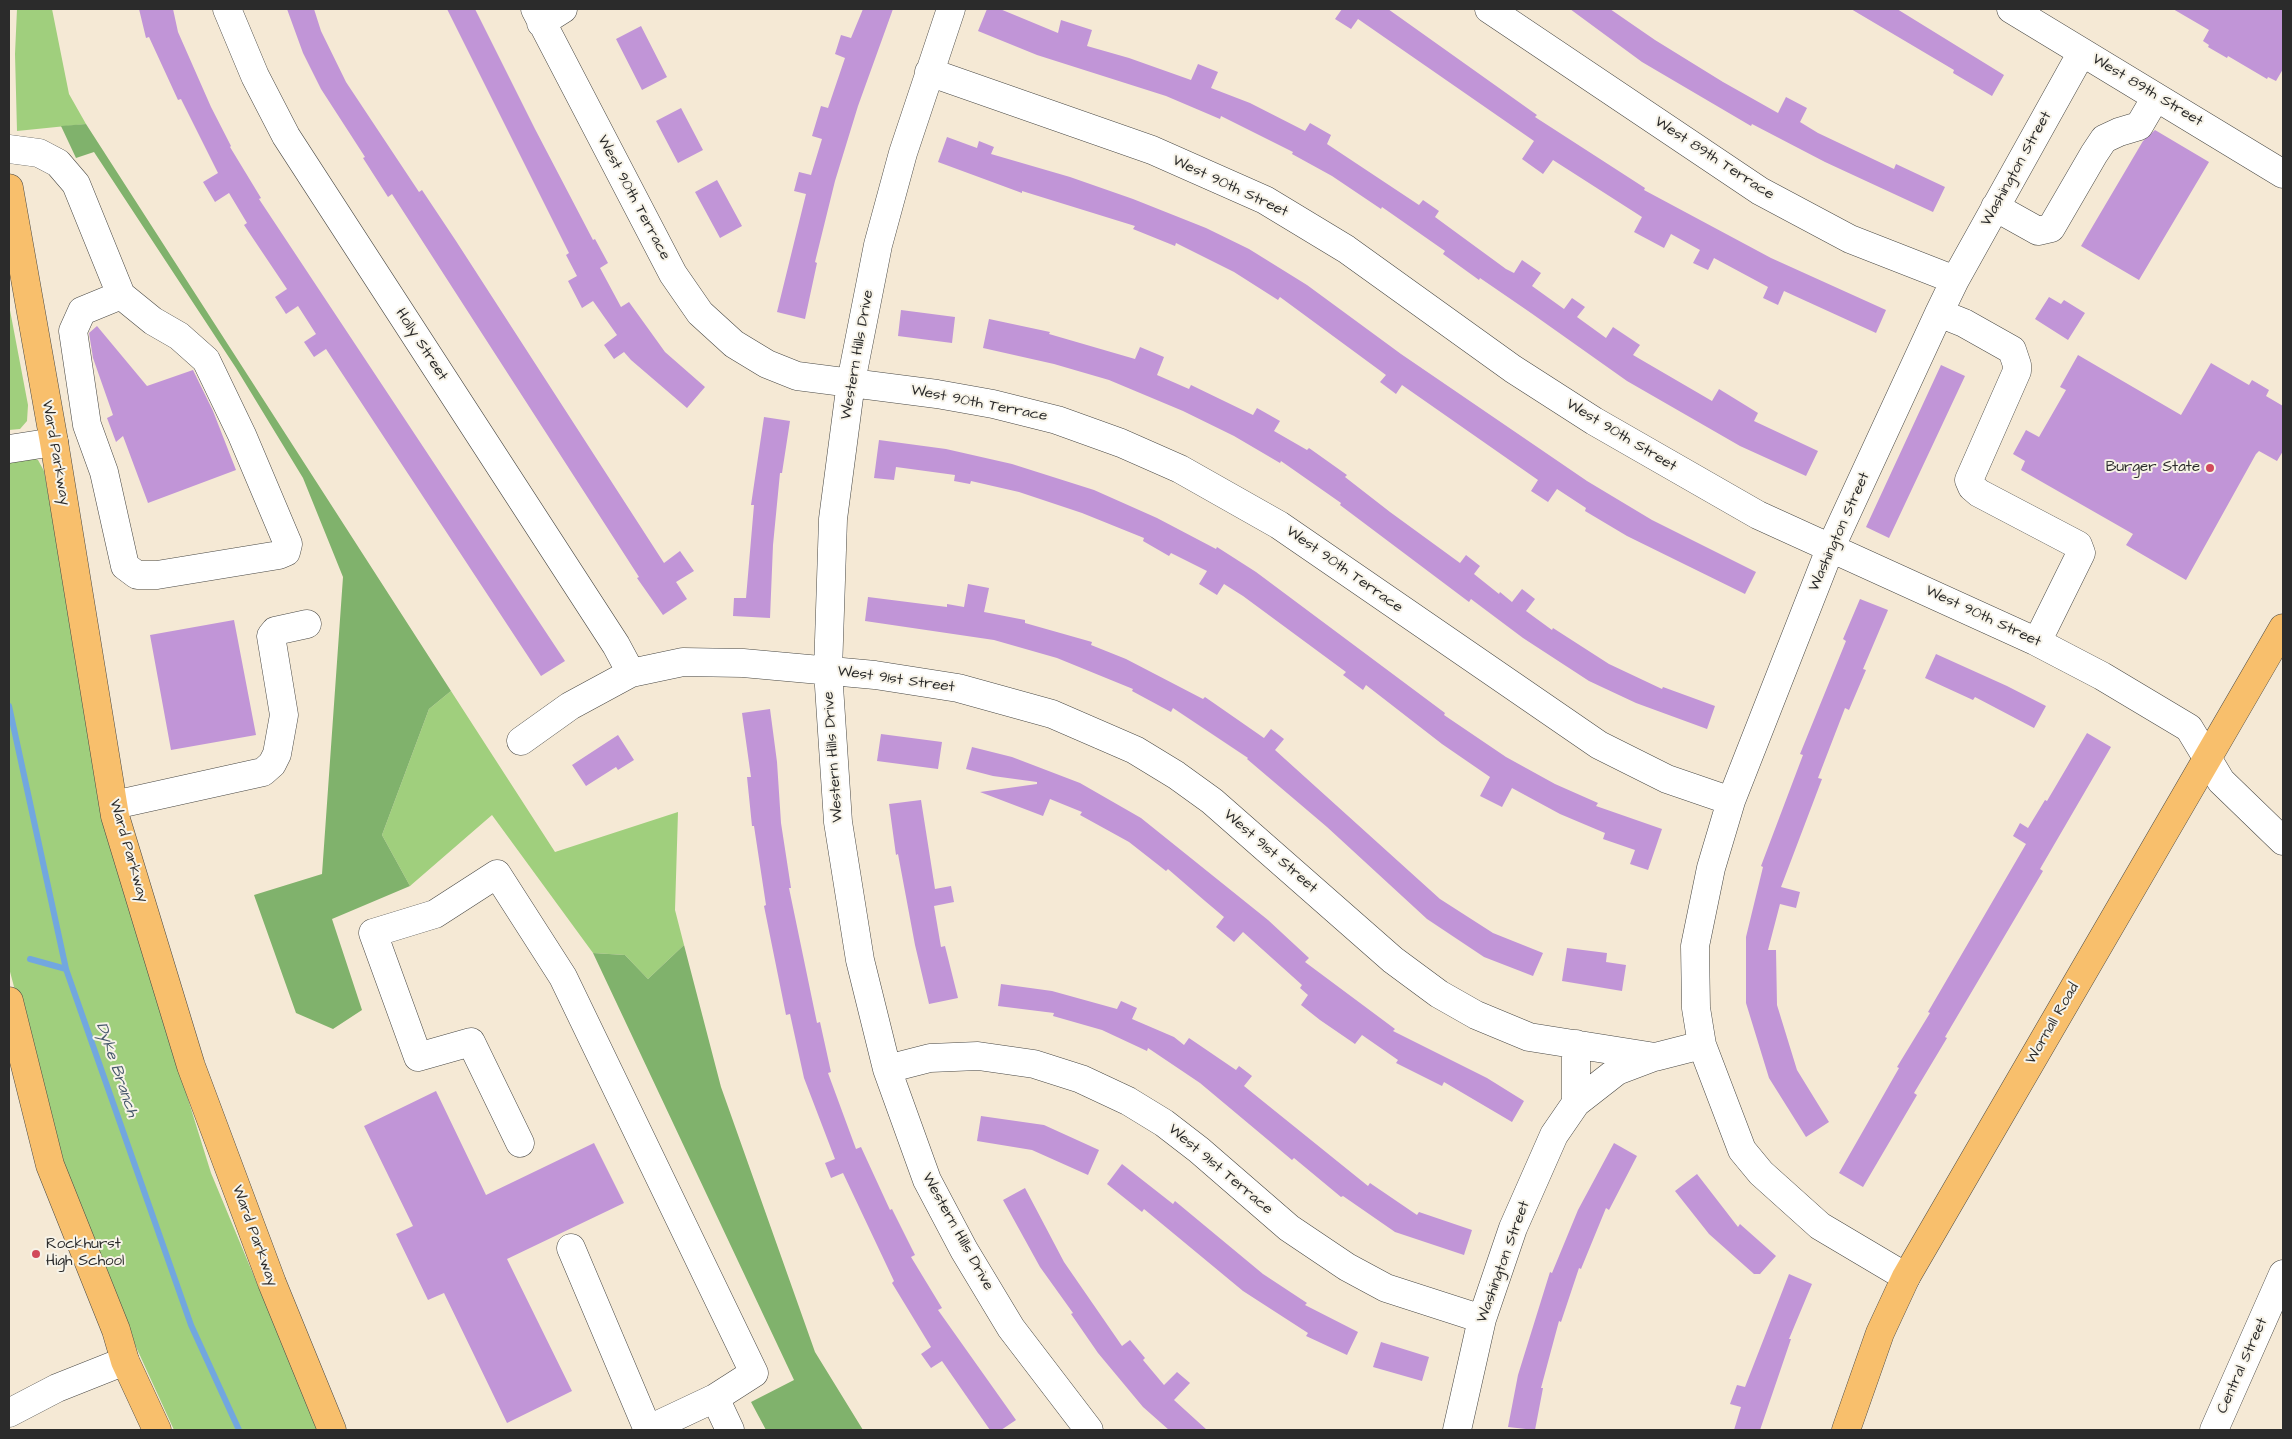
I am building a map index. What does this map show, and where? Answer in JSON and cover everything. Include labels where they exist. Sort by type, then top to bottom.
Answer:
[{"type":"main road","name":"Ward Parkway","points":[[9,188],[114,805],[192,1066],[272,1283],[332,1430]]},
{"type":"main road","name":"Wornall Road","points":[[1846,1430],[1880,1333],[1906,1276],[2283,628]]},
{"type":"main road","points":[[9,1001],[50,1165],[116,1330],[125,1361],[157,1430]]},
{"type":"street","name":"Holly Street","points":[[228,9],[255,76],[286,136],[616,645],[631,673]]},
{"type":"street","points":[[538,16],[563,9]]},
{"type":"street","name":"Western Hills Drive","points":[[951,9],[929,72],[878,245],[851,382],[833,519],[828,671],[838,822],[860,960],[887,1069],[926,1180],[964,1250],[1012,1328],[1089,1430]]},
{"type":"street","name":"West 89th Terrace","points":[[1489,9],[1760,192],[1850,239],[1955,280]]},
{"type":"street","name":"West 89th Street","points":[[2011,9],[2283,174]]},
{"type":"street","name":"West 90th Terrace","points":[[538,16],[673,274],[700,313],[734,344],[768,364],[797,376],[826,381],[851,382],[993,404],[1057,420],[1121,443],[1180,469],[1279,525],[1599,745],[1667,779],[1731,801]]},
{"type":"street","name":"Washington Street","points":[[1702,1045],[1696,1008],[1696,946],[1711,868],[1731,801],[1830,549],[1939,313],[1955,280],[2082,52]]},
{"type":"street","name":"West 90th Street","points":[[929,72],[1152,150],[1265,200],[1346,248],[1513,369],[1594,421],[1758,515],[2037,642],[2102,676],[2192,730],[2221,781],[2283,841]]},
{"type":"street","points":[[1996,206],[2038,231],[2051,228],[2104,139],[2139,126],[2156,97]]},
{"type":"street","points":[[9,149],[39,153],[58,164],[76,184],[120,295],[154,321],[179,336],[206,360],[242,435],[288,544],[286,552],[280,555],[157,575],[137,575],[125,566],[104,472],[87,425],[73,331],[82,311],[120,295]]},
{"type":"street","points":[[1939,313],[1964,322],[2012,350],[2017,366],[1969,480],[1972,487],[1979,493],[2078,545],[2081,553],[2037,642]]},
{"type":"street","points":[[9,449],[53,438],[87,425]]},
{"type":"street","points":[[114,805],[263,772],[272,764],[278,754],[284,715],[271,636],[275,631],[307,624]]},
{"type":"street","name":"West 91st Street","points":[[521,742],[570,706],[631,673],[683,662],[743,663],[875,675],[958,688],[1052,714],[1135,750],[1212,801],[1393,960],[1439,994],[1476,1015],[1529,1037],[1655,1057],[1702,1045]]},
{"type":"street","points":[[520,1143],[471,1042],[418,1057],[373,933],[435,914],[497,874],[563,977],[754,1372],[715,1398],[648,1430],[571,1248]]},
{"type":"street","points":[[1576,1044],[1576,1103]]},
{"type":"street","points":[[1702,1045],[1742,1150],[1761,1173],[1820,1226],[1906,1276]]},
{"type":"street","name":"West 91st Terrace","points":[[887,1069],[930,1058],[978,1056],[1034,1064],[1082,1079],[1128,1101],[1164,1123],[1200,1150],[1289,1228],[1347,1267],[1386,1288],[1482,1319]]},
{"type":"street","name":"Washington Street","points":[[1457,1430],[1482,1319],[1513,1228],[1554,1135],[1576,1103],[1617,1071],[1655,1057]]},
{"type":"street","name":"Central Street","points":[[2214,1430],[2283,1274]]},
{"type":"street","points":[[9,1413],[57,1388],[125,1361]]},
{"type":"street","points":[[715,1398],[730,1430]]},
{"type":"green space","points":[[17,9],[52,9],[69,94],[86,124],[17,131],[15,54]]},
{"type":"green space","points":[[86,124],[451,691],[429,709],[382,835],[410,886],[332,919],[362,1010],[333,1029],[296,1013],[254,895],[322,874],[343,577],[303,478],[236,368],[94,152],[76,158],[61,126]]},
{"type":"green space","points":[[9,305],[28,405],[27,421],[20,429],[9,430]]},
{"type":"green space","points":[[28,456],[38,460],[44,471],[89,720],[145,961],[211,1173],[318,1430],[174,1430],[121,1314],[60,1159],[9,968],[9,459]]},
{"type":"green space","points":[[451,691],[555,852],[678,812],[675,910],[684,945],[648,979],[625,955],[593,953],[492,815],[410,886],[382,835],[429,709]]},
{"type":"green space","points":[[684,945],[721,1087],[815,1352],[863,1430],[766,1430],[751,1402],[794,1380],[593,953],[625,955],[648,979]]},
{"type":"building","points":[[139,9],[173,9],[178,32],[211,107],[230,147],[261,198],[259,199],[565,661],[541,676],[326,349],[314,357],[304,342],[316,334],[298,306],[286,314],[275,297],[287,289],[244,225],[247,223],[229,193],[215,202],[203,182],[218,173],[181,99],[178,100],[149,37],[146,38]]},
{"type":"building","points":[[287,9],[314,9],[321,31],[346,82],[419,192],[422,190],[456,241],[664,563],[680,551],[694,571],[676,582],[687,599],[663,615],[637,578],[639,577],[392,194],[388,197],[363,158],[365,157],[321,89],[303,53]]},
{"type":"building","points":[[447,9],[475,9],[593,240],[595,239],[608,263],[600,268],[621,307],[629,302],[665,352],[705,387],[687,408],[624,352],[614,359],[604,345],[617,335],[593,301],[582,308],[568,281],[577,276],[566,255],[569,253]]},
{"type":"building","points":[[863,9],[893,9],[858,106],[835,181],[815,262],[817,263],[805,319],[777,312],[806,194],[794,191],[799,172],[811,175],[822,139],[812,136],[821,106],[828,108],[845,58],[835,54],[841,35],[851,38]]},
{"type":"building","points":[[987,9],[1000,9],[1058,33],[1061,20],[1092,30],[1087,46],[1129,58],[1191,80],[1198,64],[1218,72],[1211,88],[1250,103],[1305,131],[1310,123],[1331,135],[1327,144],[1419,205],[1423,200],[1439,211],[1435,217],[1506,269],[1514,273],[1522,260],[1541,273],[1532,286],[1564,309],[1572,298],[1585,307],[1577,317],[1606,338],[1613,327],[1640,345],[1633,355],[1712,401],[1719,389],[1758,413],[1754,421],[1818,451],[1806,476],[1740,446],[1627,381],[1480,278],[1479,280],[1443,254],[1445,251],[1382,207],[1381,209],[1332,176],[1292,154],[1293,152],[1221,116],[1220,119],[1166,96],[1037,55],[978,31]]},
{"type":"building","points":[[1342,9],[1388,9],[1537,115],[1535,117],[1645,188],[1644,190],[1771,258],[1886,310],[1876,333],[1784,291],[1778,305],[1763,298],[1768,287],[1714,258],[1708,270],[1693,263],[1700,250],[1671,234],[1664,248],[1634,232],[1642,217],[1553,160],[1543,174],[1522,159],[1534,141],[1358,19],[1351,29],[1335,19]]},
{"type":"building","points":[[1570,9],[1610,9],[1655,40],[1778,113],[1786,97],[1807,108],[1800,122],[1818,133],[1894,169],[1896,164],[1945,187],[1933,212],[1825,162],[1752,124],[1751,126],[1642,62]]},
{"type":"building","points":[[1851,9],[1897,9],[2004,75],[1992,96],[1953,73],[1954,70]]},
{"type":"building","points":[[2173,9],[2283,9],[2283,69],[2276,81],[2268,77],[2267,79],[2228,56],[2227,58],[2208,47],[2209,45],[2203,41],[2209,30]]},
{"type":"building","points":[[641,26],[667,77],[642,90],[616,39]]},
{"type":"building","points":[[681,108],[703,150],[678,163],[656,121]]},
{"type":"building","points":[[2155,130],[2209,162],[2139,280],[2081,246],[2143,141]]},
{"type":"building","points":[[947,137],[977,148],[979,141],[994,147],[991,154],[1070,177],[1133,199],[1206,228],[1249,249],[1307,285],[1401,354],[1587,481],[1652,520],[1756,572],[1745,594],[1627,536],[1585,511],[1586,508],[1557,489],[1548,502],[1531,491],[1538,480],[1402,385],[1396,394],[1380,382],[1386,375],[1280,297],[1278,300],[1234,272],[1176,243],[1175,246],[1133,229],[1135,226],[1022,191],[1022,193],[938,162]]},
{"type":"building","points":[[717,180],[742,226],[720,238],[695,192]]},
{"type":"building","points":[[2049,297],[2061,304],[2064,300],[2085,313],[2068,340],[2035,319]]},
{"type":"building","points":[[901,310],[955,317],[952,343],[898,336]]},
{"type":"building","points":[[989,319],[1050,332],[1049,334],[1135,359],[1140,347],[1164,357],[1157,375],[1189,389],[1191,385],[1253,415],[1257,408],[1280,421],[1274,431],[1307,450],[1309,448],[1347,475],[1345,477],[1390,512],[1460,563],[1466,555],[1480,566],[1474,574],[1499,594],[1500,592],[1512,602],[1522,589],[1535,599],[1526,611],[1552,630],[1553,628],[1609,664],[1662,689],[1663,687],[1715,706],[1707,729],[1636,703],[1589,681],[1523,638],[1471,599],[1469,602],[1340,505],[1341,503],[1281,461],[1280,463],[1234,436],[1183,411],[1109,380],[1054,364],[983,348]]},
{"type":"building","points":[[97,326],[147,386],[193,370],[213,411],[236,470],[148,503],[123,436],[116,442],[107,418],[113,415],[93,358],[89,333]]},
{"type":"building","points":[[2078,355],[2181,415],[2211,363],[2249,385],[2252,380],[2269,390],[2266,396],[2283,406],[2283,451],[2277,461],[2259,451],[2256,454],[2186,580],[2126,545],[2133,534],[2021,470],[2025,461],[2013,454],[2026,430],[2039,437],[2066,390],[2060,387]]},
{"type":"building","points":[[1941,365],[1965,376],[1889,538],[1866,527]]},
{"type":"building","points":[[764,417],[790,421],[782,473],[780,473],[773,545],[770,618],[733,616],[734,598],[746,598],[754,505],[751,505]]},
{"type":"building","points":[[879,440],[946,449],[1012,464],[1094,490],[1157,518],[1216,549],[1217,547],[1256,572],[1445,713],[1444,715],[1506,757],[1555,784],[1598,803],[1596,806],[1662,829],[1648,870],[1630,864],[1635,850],[1603,839],[1605,833],[1560,814],[1512,788],[1502,807],[1480,796],[1490,777],[1442,744],[1366,685],[1363,690],[1343,675],[1346,672],[1243,596],[1224,584],[1217,595],[1199,584],[1207,571],[1171,553],[1169,556],[1143,541],[1144,538],[1082,513],[1019,492],[971,481],[970,484],[954,481],[955,475],[896,467],[894,480],[874,478]]},
{"type":"building","points":[[968,584],[989,588],[984,612],[1025,620],[1025,623],[1092,642],[1091,645],[1126,659],[1203,699],[1205,697],[1264,738],[1271,729],[1284,739],[1275,750],[1440,899],[1493,933],[1543,953],[1533,976],[1484,957],[1427,919],[1327,827],[1248,758],[1173,708],[1171,712],[1132,691],[1133,689],[1057,658],[994,640],[865,621],[868,597],[947,607],[947,604],[964,607]]},
{"type":"building","points":[[1860,599],[1888,610],[1863,669],[1866,670],[1849,710],[1845,708],[1818,778],[1822,779],[1781,887],[1800,892],[1796,908],[1780,904],[1768,950],[1776,950],[1777,1005],[1797,1070],[1829,1122],[1806,1137],[1769,1078],[1746,1003],[1746,937],[1763,867],[1761,866],[1803,755],[1800,754],[1846,641],[1843,639]]},
{"type":"building","points":[[234,620],[256,735],[171,750],[150,635]]},
{"type":"building","points":[[1936,654],[2046,706],[2034,728],[1975,697],[1973,700],[1925,678]]},
{"type":"building","points":[[770,709],[777,762],[781,823],[791,888],[789,888],[817,1023],[820,1022],[831,1072],[828,1073],[856,1149],[861,1147],[890,1210],[892,1209],[915,1255],[911,1257],[942,1308],[938,1310],[1016,1420],[1001,1430],[990,1430],[942,1361],[931,1368],[921,1354],[931,1347],[892,1283],[894,1281],[843,1173],[831,1178],[825,1163],[835,1159],[804,1078],[790,1014],[786,1015],[764,906],[766,905],[754,826],[752,826],[747,777],[751,777],[742,713]]},
{"type":"building","points":[[2087,733],[2111,747],[2040,869],[2043,871],[1945,1037],[1947,1038],[1914,1093],[1917,1095],[1863,1187],[1839,1173],[1899,1068],[1897,1067],[1930,1013],[1928,1012],[2026,844],[2013,836],[2020,823],[2028,828],[2045,800],[2047,801]]},
{"type":"building","points":[[881,734],[942,742],[938,769],[877,761]]},
{"type":"building","points":[[618,735],[634,760],[618,770],[616,767],[586,786],[572,765]]},
{"type":"building","points":[[972,747],[1012,757],[1080,783],[1141,818],[1268,920],[1309,958],[1305,962],[1395,1029],[1393,1031],[1487,1078],[1524,1101],[1512,1122],[1444,1082],[1442,1086],[1396,1063],[1398,1060],[1362,1035],[1355,1044],[1320,1020],[1301,1005],[1308,995],[1300,988],[1302,985],[1243,932],[1234,942],[1216,927],[1224,917],[1168,869],[1166,871],[1129,842],[1080,815],[1082,812],[1050,799],[1043,816],[980,792],[1037,784],[1037,782],[993,776],[966,769]]},
{"type":"building","points":[[921,800],[935,889],[951,886],[954,902],[934,906],[941,947],[945,946],[958,998],[929,1004],[915,945],[898,854],[896,855],[889,804]]},
{"type":"building","points":[[1567,948],[1607,953],[1606,962],[1626,965],[1622,991],[1562,981]]},
{"type":"building","points":[[1001,984],[1052,991],[1117,1009],[1121,1001],[1137,1008],[1132,1019],[1174,1037],[1184,1045],[1189,1038],[1236,1070],[1239,1066],[1252,1076],[1244,1086],[1368,1186],[1370,1183],[1417,1215],[1419,1212],[1472,1230],[1464,1255],[1395,1232],[1343,1196],[1341,1197],[1294,1158],[1292,1160],[1200,1083],[1148,1048],[1147,1051],[1102,1030],[1053,1016],[1054,1013],[998,1006]]},
{"type":"building","points":[[436,1091],[486,1195],[594,1143],[624,1203],[507,1259],[572,1391],[507,1423],[444,1293],[428,1300],[396,1234],[413,1226],[364,1126]]},
{"type":"building","points":[[981,1116],[1044,1125],[1099,1150],[1088,1175],[1032,1150],[977,1141]]},
{"type":"building","points":[[1614,1143],[1637,1156],[1609,1210],[1606,1208],[1581,1269],[1579,1268],[1561,1322],[1559,1321],[1541,1388],[1543,1388],[1535,1430],[1508,1427],[1518,1375],[1550,1272],[1552,1273],[1578,1210]]},
{"type":"building","points":[[1122,1164],[1173,1204],[1175,1201],[1263,1274],[1307,1303],[1305,1305],[1358,1332],[1347,1355],[1306,1336],[1308,1333],[1243,1291],[1144,1209],[1142,1212],[1107,1184]]},
{"type":"building","points":[[1697,1174],[1738,1227],[1740,1224],[1776,1256],[1760,1274],[1754,1274],[1709,1234],[1675,1191]]},
{"type":"building","points":[[1025,1188],[1064,1262],[1122,1346],[1130,1340],[1145,1358],[1143,1360],[1164,1385],[1177,1372],[1190,1383],[1174,1400],[1207,1430],[1169,1430],[1143,1407],[1098,1353],[1071,1314],[1073,1313],[1040,1267],[1003,1200]]},
{"type":"building","points":[[1789,1274],[1812,1284],[1789,1339],[1791,1339],[1760,1430],[1734,1430],[1741,1407],[1730,1404],[1737,1385],[1745,1387]]},
{"type":"building","points":[[1381,1342],[1429,1357],[1422,1381],[1373,1367]]},
{"type":"waterway","name":"Dyke Branch","points":[[9,706],[66,969],[191,1325],[239,1430]]},
{"type":"waterway","points":[[30,959],[66,969]]},
{"type":"place","name":"Burger State","points":[[2210,468]]},
{"type":"place","name":"Rockhurst High School","points":[[36,1254]]}]
